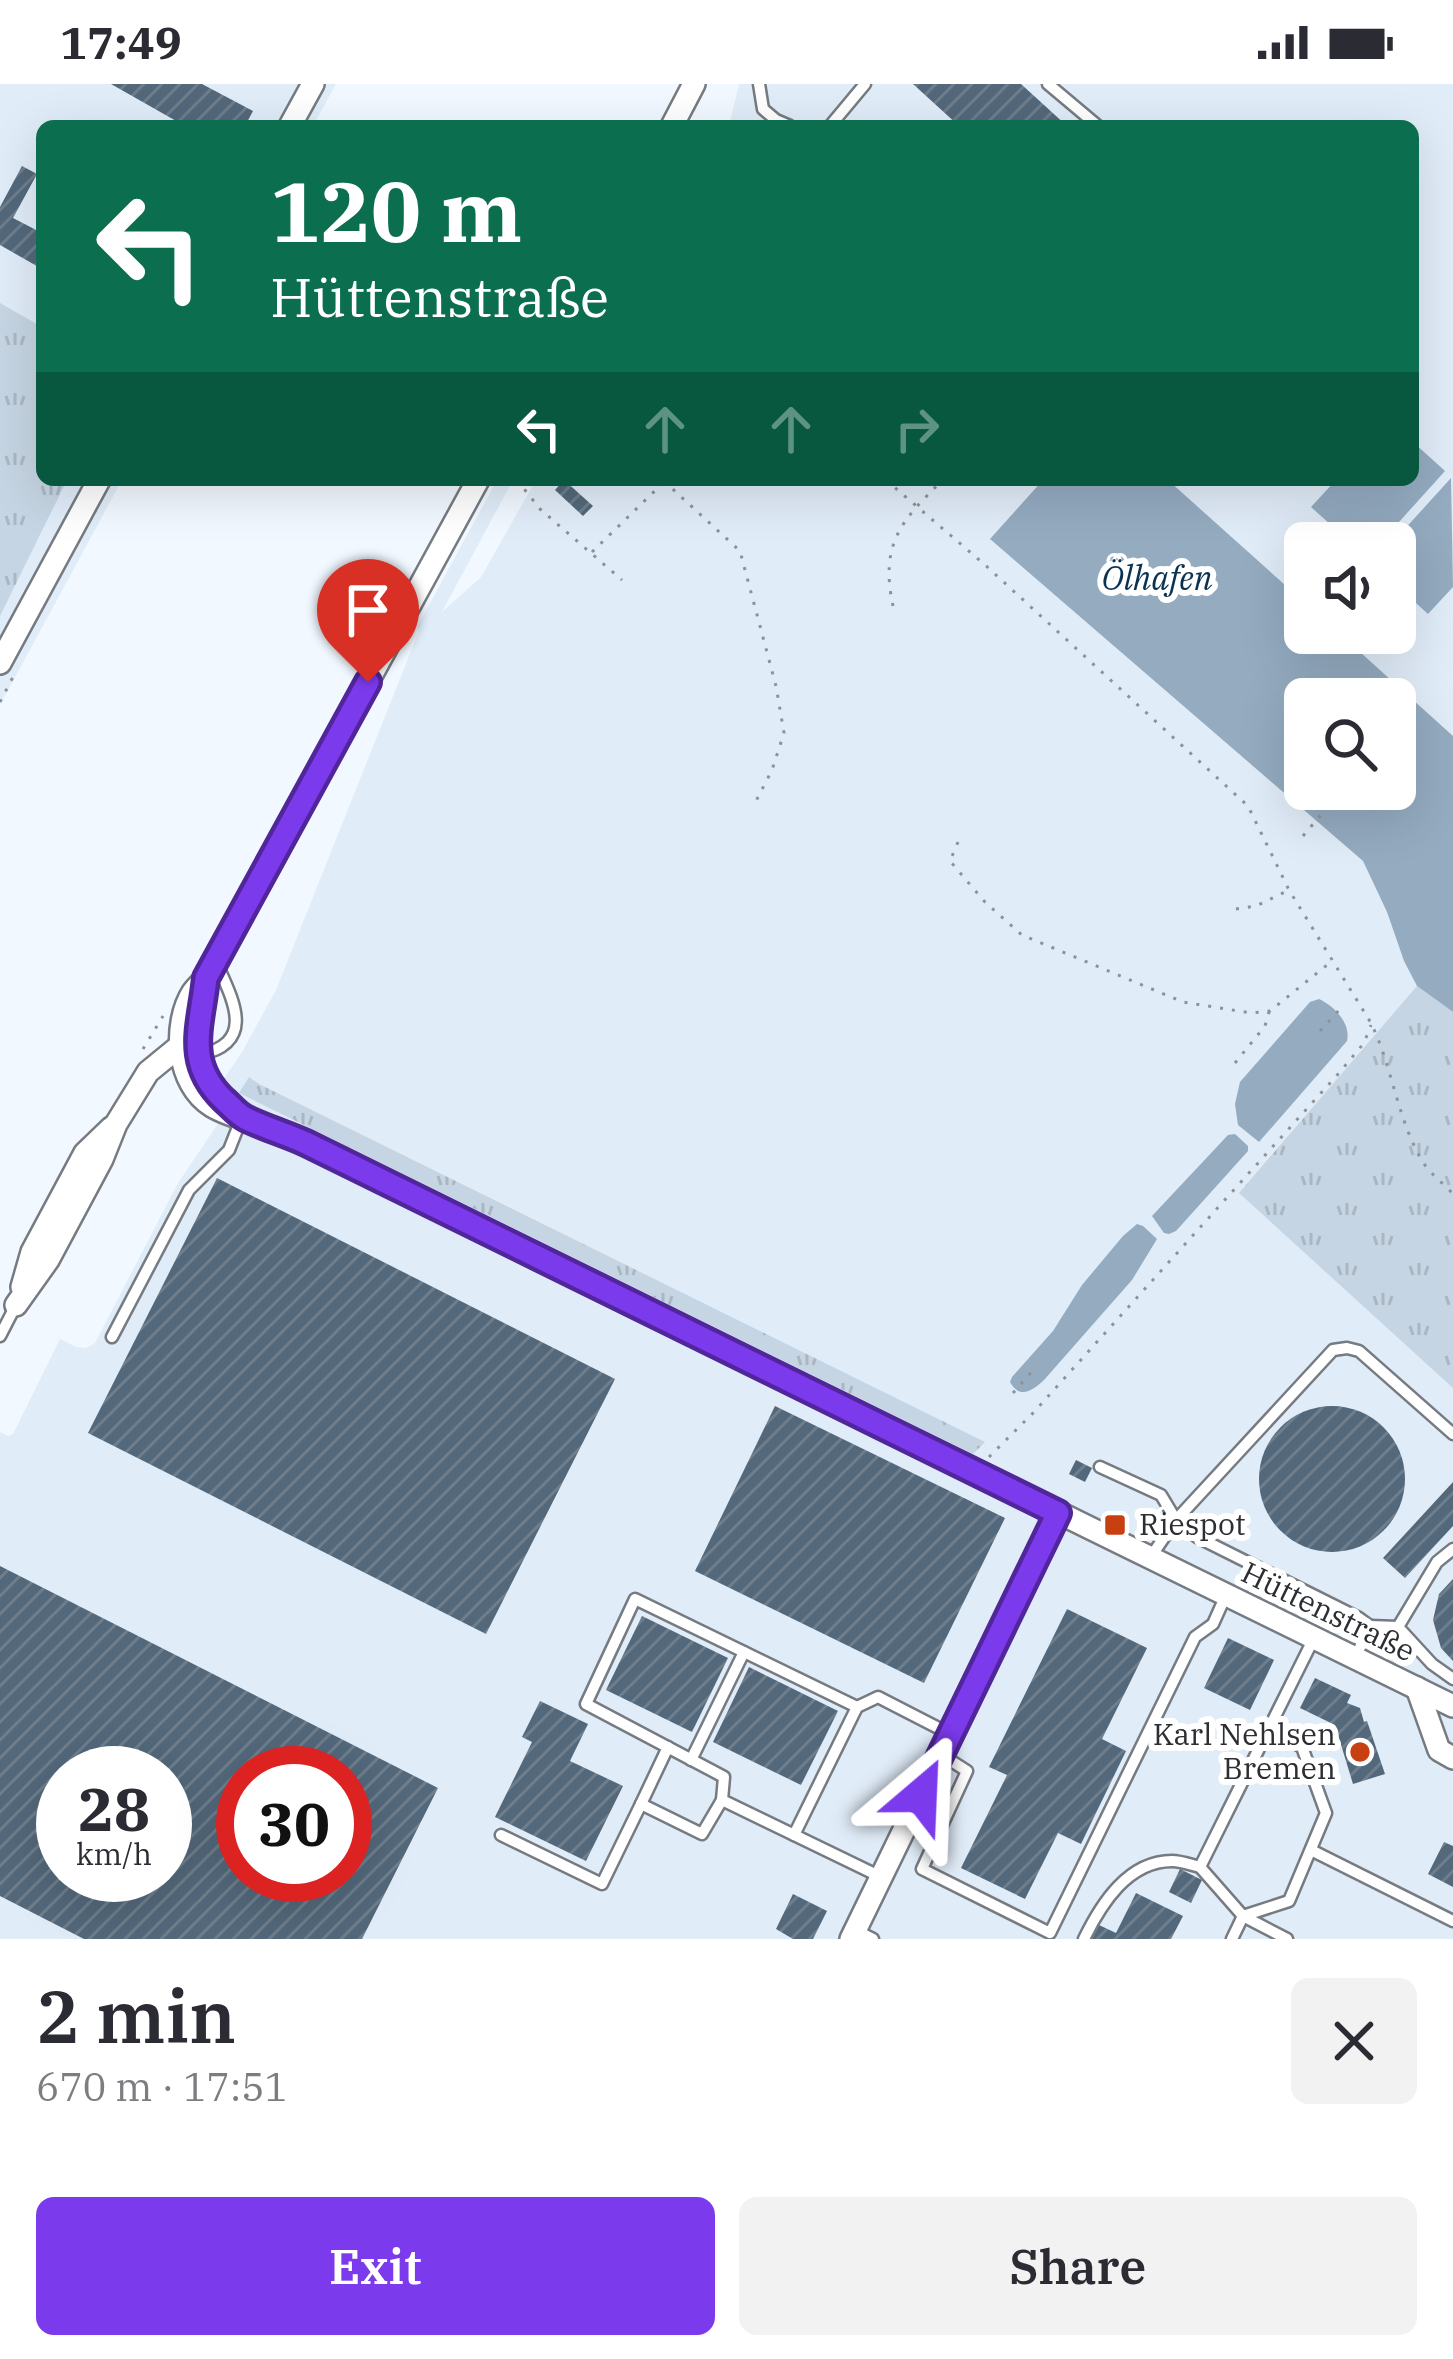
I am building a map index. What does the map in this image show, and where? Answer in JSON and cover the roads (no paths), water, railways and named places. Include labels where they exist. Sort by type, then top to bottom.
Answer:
[{"type":"street","points":[[293,120],[313,84]]},
{"type":"street","points":[[675,120],[694,84]]},
{"type":"street","points":[[0,663],[96,486]]},
{"type":"street","points":[[16,1305],[32,1252],[86,1153],[116,1124],[148,1072],[189,1057],[183,1020],[192,993],[211,969],[475,486]]},
{"type":"street","name":"Hüttenstraße","points":[[189,1057],[242,1117],[316,1148],[1453,1706]]},
{"type":"street","points":[[860,1936],[881,1877],[1058,1513]]},
{"type":"street","name":"Hüttenstraße","points":[[1417,1688],[1439,1750],[1453,1758]]},
{"type":"lane","points":[[759,84],[763,109],[776,120]]},
{"type":"lane","points":[[835,120],[866,84]]},
{"type":"lane","points":[[1048,84],[1091,120]]},
{"type":"lane","points":[[189,1057],[214,1052],[235,1030],[237,1013],[211,969]]},
{"type":"lane","points":[[112,1337],[189,1190],[230,1150],[242,1117]]},
{"type":"lane","points":[[0,1336],[16,1305]]},
{"type":"lane","points":[[1150,1558],[1176,1520],[1328,1354],[1340,1348],[1359,1352],[1453,1434]]},
{"type":"lane","points":[[1100,1467],[1161,1495],[1176,1520],[1197,1537],[1370,1626],[1398,1627],[1453,1679]]},
{"type":"lane","points":[[1398,1627],[1437,1562],[1453,1549]]},
{"type":"lane","points":[[794,1835],[857,1707],[878,1697],[945,1744],[967,1771],[922,1869],[1050,1933],[1195,1637],[1213,1624],[1226,1595]]},
{"type":"lane","points":[[641,1804],[702,1834],[722,1800],[724,1777],[586,1704],[635,1599],[857,1707]]},
{"type":"lane","points":[[1355,1658],[1370,1626]]},
{"type":"lane","points":[[1200,1867],[1314,1638]]},
{"type":"lane","points":[[691,1760],[744,1652]]},
{"type":"lane","points":[[1232,1939],[1243,1916],[1289,1900],[1326,1813],[1303,1747],[1268,1730]]},
{"type":"lane","points":[[501,1834],[602,1884],[668,1748]]},
{"type":"lane","points":[[722,1800],[881,1877]]},
{"type":"lane","points":[[1311,1850],[1453,1921]]},
{"type":"lane","points":[[1084,1939],[1117,1886],[1145,1866],[1173,1860],[1200,1867],[1243,1916],[1287,1939]]},
{"type":"water","points":[[1419,447],[1445,471],[1399,522],[1328,522],[1311,507],[1330,486],[1419,486]]},
{"type":"water","points":[[1451,478],[1453,587],[1428,614],[1416,603],[1416,522],[1411,522]]},
{"type":"water","name":"Ölhafen","points":[[1038,486],[1175,486],[1284,584],[1284,654],[1362,654],[1389,678],[1284,678],[1284,793],[990,539]]},
{"type":"water","name":"Ölhafen","points":[[1416,703],[1453,736],[1453,1012],[1417,986],[1363,861],[1304,810],[1416,810]]},
{"type":"water","points":[[1319,999],[1340,1016],[1347,1041],[1259,1142],[1238,1125],[1235,1104],[1240,1082],[1310,1002]]},
{"type":"water","points":[[1235,1134],[1248,1151],[1176,1231],[1164,1233],[1152,1216],[1228,1135]]},
{"type":"water","points":[[1137,1224],[1157,1239],[1132,1280],[1044,1380],[1031,1390],[1018,1391],[1010,1382],[1012,1377],[1053,1331],[1082,1285]]},
{"type":"place","name":"Riespot","points":[[1115,1525]]},
{"type":"place","name":"Karl Nehlsen Bremen","points":[[1360,1752]]}]
